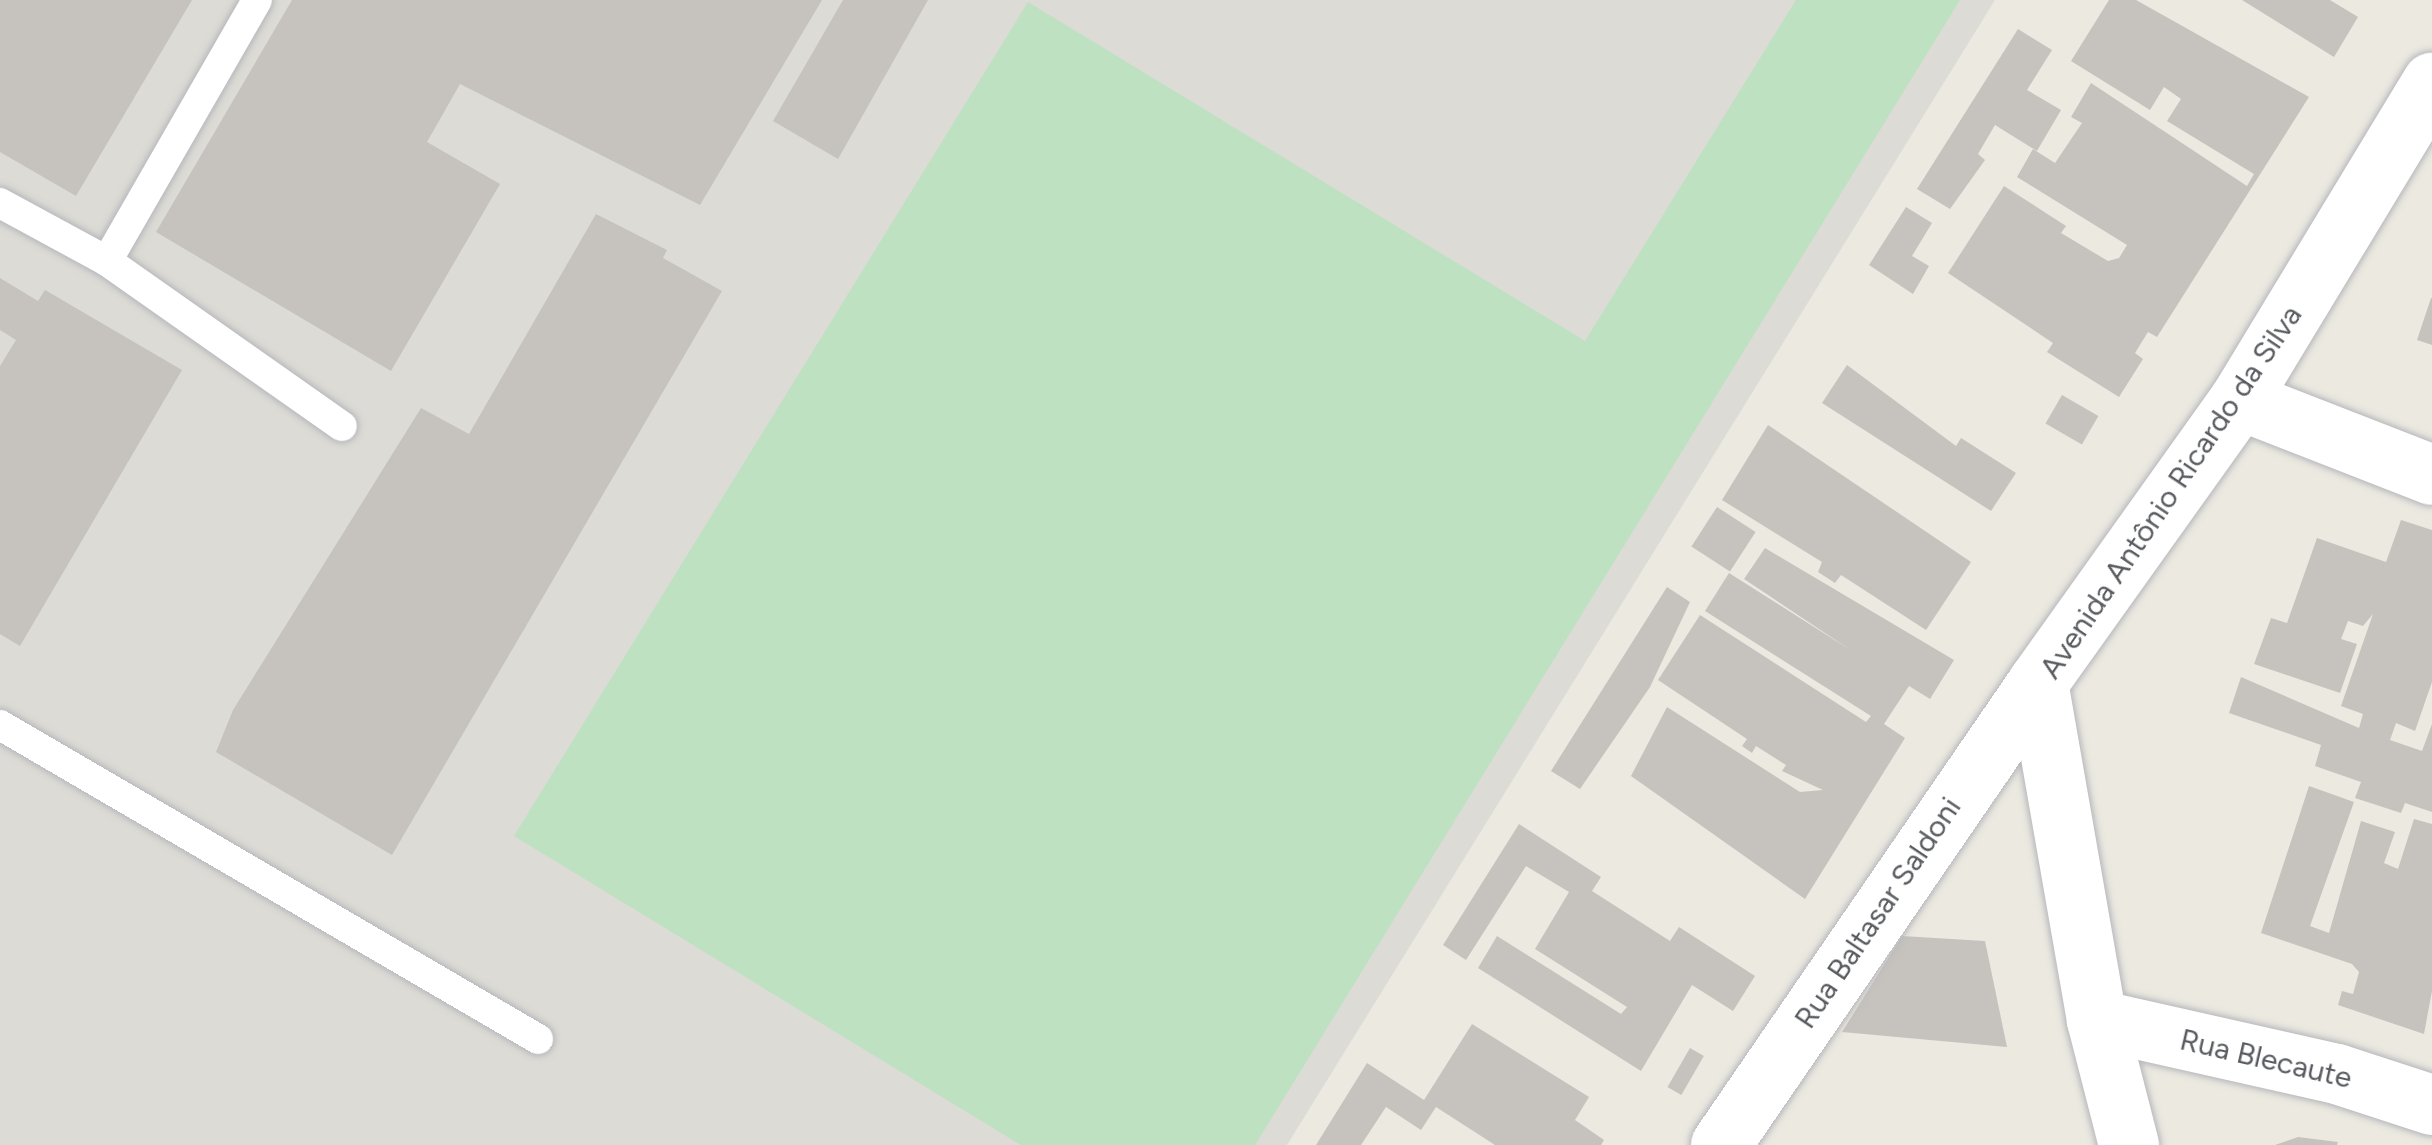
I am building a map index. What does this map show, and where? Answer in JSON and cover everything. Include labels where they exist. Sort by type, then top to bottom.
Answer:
[{"type":"street","name":"Avenida Antônio Ricardo da Silva","points":[[2128,1145],[2097,1020],[2038,682],[2240,400],[2426,103]]},
{"type":"street","points":[[2240,400],[2432,475]]},
{"type":"street","name":"Rua Baltasar Saldoni","points":[[1721,1145],[2038,682]]},
{"type":"street","name":"Rua Blecaute","points":[[2097,1020],[2337,1074],[2432,1105]]},
{"type":"lane","points":[[107,261],[257,0]]},
{"type":"lane","points":[[0,202],[107,261],[342,426]]},
{"type":"lane","points":[[0,725],[538,1039]]},
{"type":"shaded area","points":[[0,0],[1995,0],[1287,1145],[0,1145]]},
{"type":"green space","points":[[1796,0],[1960,0],[1255,1145],[1021,1145],[514,836],[1028,2],[1585,341]]},
{"type":"building","points":[[0,0],[192,0],[76,196],[0,152]]},
{"type":"building","points":[[292,0],[822,0],[700,205],[460,84],[427,142],[500,184],[391,371],[156,232]]},
{"type":"building","points":[[843,0],[928,0],[838,159],[773,121]]},
{"type":"building","points":[[2109,0],[2136,0],[2309,97],[2157,337],[2148,332],[2135,353],[2143,359],[2119,397],[2047,352],[2053,343],[1948,273],[2004,186],[2066,226],[2061,233],[2108,261],[2119,258],[2127,245],[2017,177],[2033,149],[2055,163],[2082,123],[2071,117],[2091,83],[2247,186],[2254,174],[2167,121],[2181,99],[2164,87],[2150,110],[2071,61]]},
{"type":"building","points":[[2242,0],[2330,0],[2358,17],[2334,57]]},
{"type":"building","points":[[2018,29],[2052,50],[2027,90],[2061,110],[2037,151],[1995,125],[1978,154],[1985,160],[1950,209],[1917,189]]},
{"type":"building","points":[[1906,207],[1932,223],[1912,256],[1929,266],[1913,294],[1869,265]]},
{"type":"building","points":[[596,214],[667,250],[663,258],[722,291],[392,855],[216,752],[233,710],[421,408],[469,434]]},
{"type":"building","points":[[0,278],[38,301],[45,290],[182,370],[20,646],[0,634],[0,366],[16,340],[0,330]]},
{"type":"building","points":[[2432,298],[2432,345],[2417,340]]},
{"type":"building","points":[[1847,365],[1956,446],[1961,438],[2016,473],[1991,511],[1822,403]]},
{"type":"building","points":[[2062,395],[2098,416],[2082,445],[2046,424]]},
{"type":"building","points":[[1768,425],[1971,562],[1926,630],[1841,575],[1835,583],[1818,572],[1822,562],[1722,500]]},
{"type":"building","points":[[1717,507],[1756,532],[1730,571],[1691,546]]},
{"type":"building","points":[[2401,520],[2432,530],[2432,682],[2415,731],[2396,723],[2390,740],[2422,751],[2432,724],[2432,812],[2405,803],[2401,813],[2355,798],[2361,782],[2315,766],[2321,745],[2229,713],[2241,677],[2359,728],[2363,714],[2341,706],[2373,614],[2363,626],[2348,621],[2341,639],[2357,644],[2340,693],[2254,664],[2271,618],[2287,623],[2317,538],[2386,562]]},
{"type":"building","points":[[1765,548],[1954,660],[1930,699],[1909,686],[1884,724],[1905,738],[1805,899],[1631,776],[1667,707],[1800,792],[1823,790],[1782,771],[1786,765],[1756,746],[1752,753],[1742,746],[1747,739],[1658,680],[1700,615],[1866,722],[1871,716],[1705,611],[1729,573],[1852,651],[1744,579]]},
{"type":"building","points":[[1667,587],[1690,602],[1650,687],[1580,789],[1551,771]]},
{"type":"building","points":[[2309,786],[2354,802],[2310,926],[2329,933],[2361,821],[2395,832],[2384,863],[2398,869],[2414,819],[2432,824],[2432,991],[2424,1034],[2338,1005],[2342,991],[2353,994],[2359,972],[2352,964],[2261,933]]},
{"type":"building","points":[[1519,824],[1601,877],[1592,891],[1670,941],[1679,927],[1755,976],[1733,1011],[1692,985],[1641,1071],[1478,968],[1497,936],[1621,1014],[1627,1007],[1535,949],[1569,892],[1526,866],[1466,960],[1443,945]]},
{"type":"building","points":[[1902,936],[1985,941],[2007,1047],[1842,1032]]},
{"type":"building","points":[[1472,1024],[1589,1097],[1575,1120],[1604,1140],[1601,1145],[1495,1145],[1436,1107],[1421,1130],[1386,1107],[1361,1145],[1316,1145],[1367,1063],[1424,1100]]},
{"type":"building","points":[[1690,1048],[1704,1056],[1681,1095],[1668,1087]]},
{"type":"building","points":[[2298,1137],[2338,1142],[2275,1145]]}]
